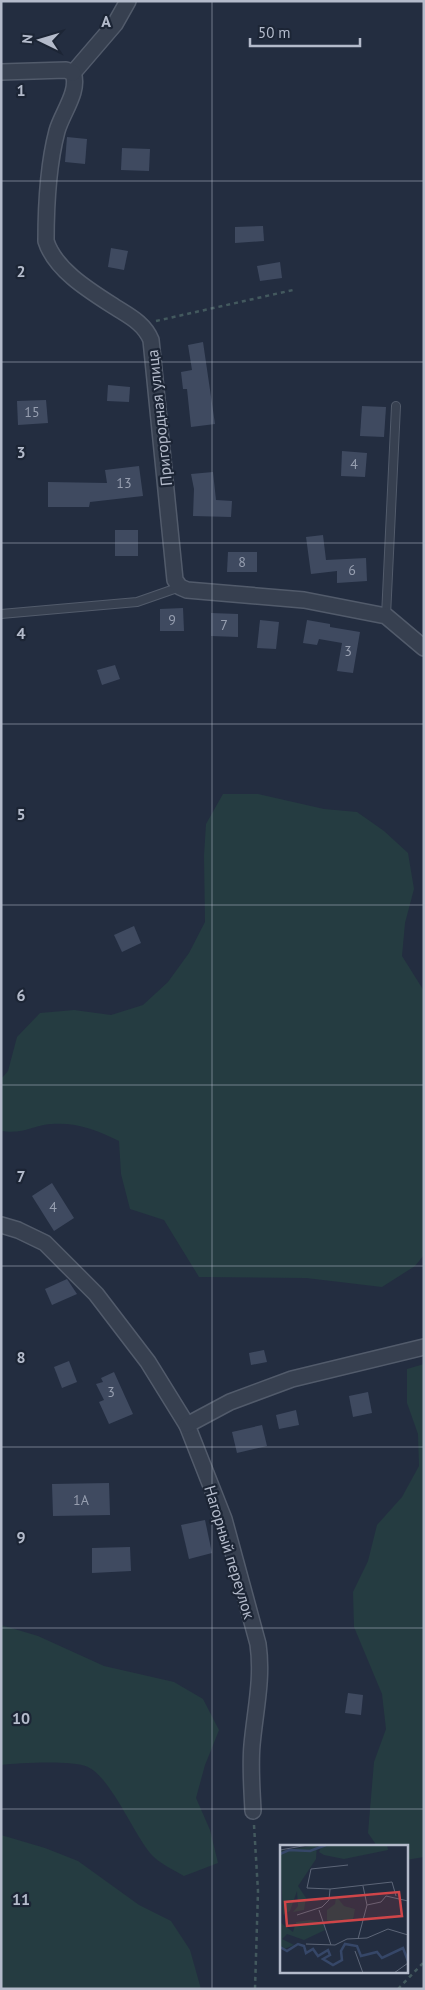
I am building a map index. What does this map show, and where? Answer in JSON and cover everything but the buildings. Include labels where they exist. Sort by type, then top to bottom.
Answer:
[{"type":"street","points":[[1,72],[66,70],[73,73],[115,24],[128,1]]},
{"type":"street","name":"Пригородная улица","points":[[73,73],[75,80],[73,91],[58,129],[52,153],[46,241],[50,253],[59,264],[98,296],[140,324],[148,332],[151,340],[175,580],[180,588]]},
{"type":"street","points":[[180,588],[304,600],[386,616],[424,648]]},
{"type":"street","name":"Нагорный переулок","points":[[1,1225],[18,1230],[44,1243],[96,1294],[148,1362],[187,1425],[224,1519],[261,1662],[260,1686],[252,1745],[253,1811]]},
{"type":"street","points":[[187,1425],[230,1402],[292,1379],[424,1347]]},
{"type":"lane","points":[[386,616],[396,406]]},
{"type":"lane","points":[[1,614],[137,602],[180,588]]},
{"type":"path","points":[[140,324],[293,290]]},
{"type":"path","points":[[253,1811],[258,1891],[255,1989]]},
{"type":"path","points":[[398,1989],[424,1962]]},
{"type":"green space","points":[[223,794],[258,794],[324,809],[357,812],[384,831],[408,853],[414,889],[405,923],[402,956],[424,991],[424,1255],[415,1266],[382,1287],[306,1278],[199,1277],[164,1220],[130,1209],[121,1174],[119,1141],[95,1130],[70,1124],[44,1125],[22,1131],[1,1131],[1,1079],[8,1071],[17,1037],[40,1013],[74,1010],[111,1015],[143,1005],[168,982],[189,953],[205,922],[204,856],[206,824]]},
{"type":"green space","points":[[424,1364],[424,1857],[408,1860],[408,1845],[376,1845],[368,1833],[374,1762],[386,1729],[382,1694],[354,1627],[353,1592],[368,1561],[377,1525],[402,1497],[419,1466],[418,1434],[407,1403],[407,1369]]},
{"type":"green space","points":[[1,1625],[38,1636],[104,1666],[174,1682],[203,1699],[219,1730],[205,1765],[196,1798],[210,1830],[218,1863],[184,1876],[157,1860],[143,1844],[105,1782],[88,1767],[70,1763],[1,1765]]},
{"type":"green space","points":[[1,1835],[45,1848],[78,1861],[139,1905],[171,1921],[190,1950],[201,1989],[1,1989]]}]
